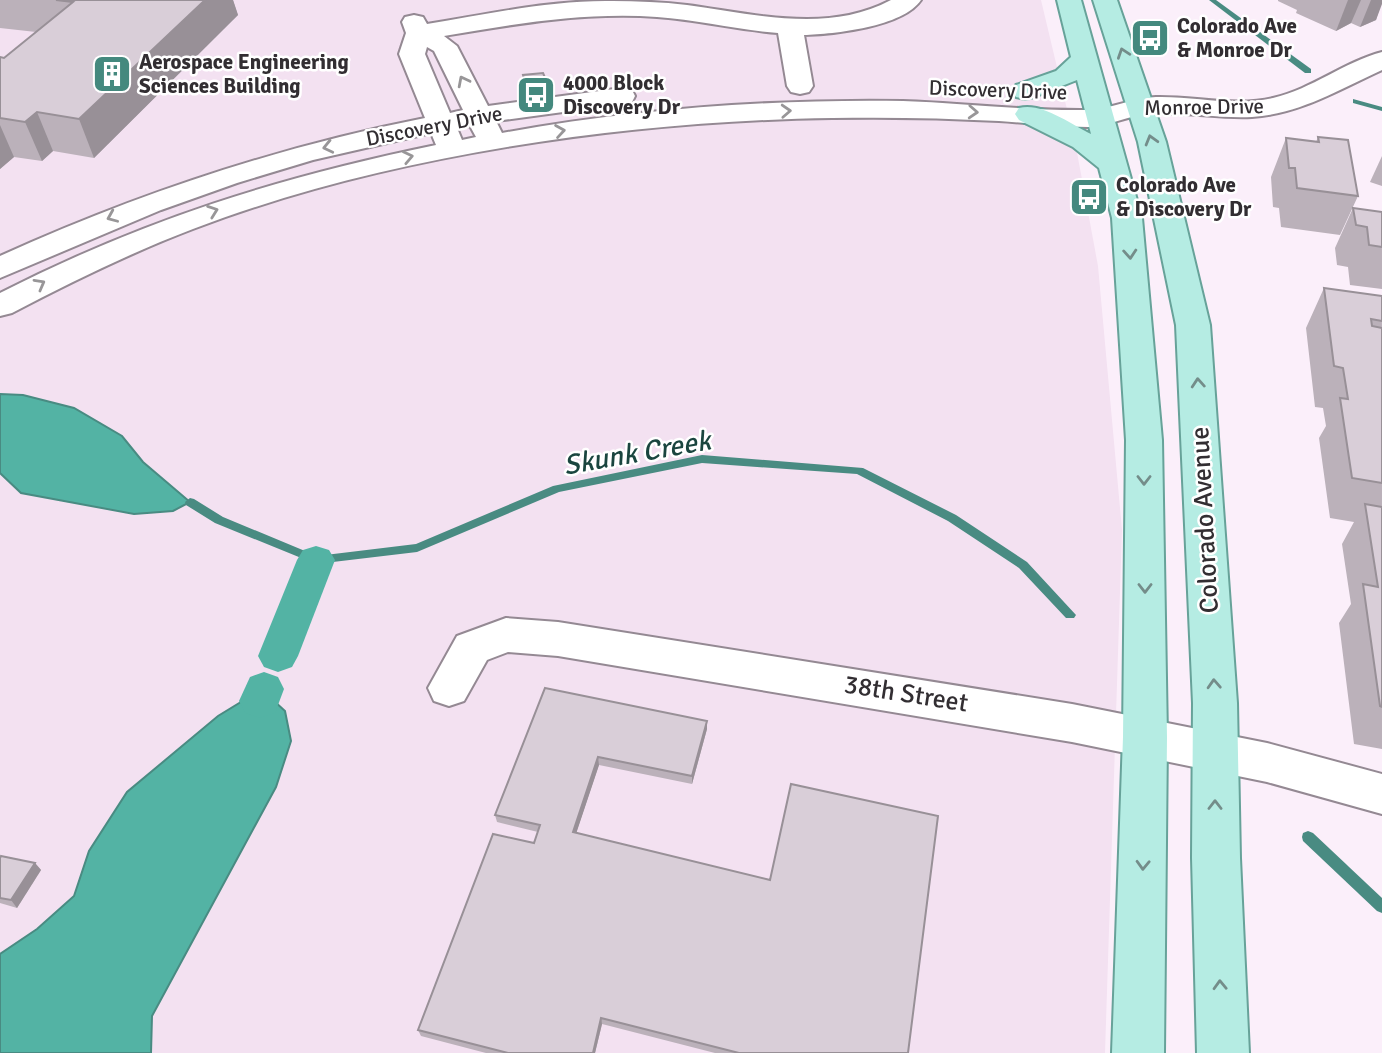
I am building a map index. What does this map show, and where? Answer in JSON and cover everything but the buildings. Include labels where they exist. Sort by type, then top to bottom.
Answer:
[{"type":"main road","points":[[1069,0],[1127,218],[1144,440],[1145,737],[1138,1053]]},
{"type":"main road","name":"Colorado Avenue","points":[[1105,0],[1155,155],[1193,326],[1215,703],[1216,858],[1223,1053]]},
{"type":"main road","points":[[1085,59],[1065,77],[1027,103],[1112,164]]},
{"type":"street","points":[[414,21],[603,8],[689,13],[756,25],[790,27],[845,23],[874,17],[908,0]]},
{"type":"street","points":[[414,21],[444,46],[481,116],[492,143]]},
{"type":"street","points":[[414,21],[412,54],[447,135]]},
{"type":"street","points":[[790,27],[800,86]]},
{"type":"street","name":"Monroe Drive","points":[[1098,106],[1233,110],[1269,107],[1338,83],[1382,60]]},
{"type":"street","name":"Discovery Drive","points":[[703,90],[800,86],[1098,106]]},
{"type":"street","name":"Discovery Drive","points":[[0,306],[82,263],[167,227],[447,135],[481,116],[650,93]]},
{"type":"street","name":"Discovery Drive","points":[[0,268],[51,232],[227,175],[308,152],[447,135],[492,143],[583,127],[683,117],[791,110],[917,109],[1027,103]]},
{"type":"street","points":[[51,232],[82,263]]},
{"type":"street","name":"38th Street","points":[[449,688],[472,648],[506,635],[558,639],[983,706],[1215,752],[1339,780],[1382,794]]},
{"type":"shaded area","points":[[0,0],[1041,0],[1076,147],[1098,266],[1122,530],[1105,1053],[0,1053]]},
{"type":"shaded area","points":[[0,394],[23,395],[74,408],[122,436],[143,462],[190,502],[173,511],[134,514],[21,493],[0,473]]},
{"type":"shaded area","points":[[273,700],[285,711],[291,741],[276,787],[152,1016],[151,1053],[0,1053],[0,954],[37,929],[74,896],[89,851],[127,792],[218,716],[241,702]]},
{"type":"waterway","points":[[1212,0],[1308,71]]},
{"type":"waterway","points":[[1356,101],[1382,109]]},
{"type":"waterway","name":"Skunk Creek","points":[[190,502],[219,520],[316,560],[417,548],[557,489],[702,459],[859,471],[952,518],[1023,565],[1070,615]]},
{"type":"waterway","points":[[278,656],[316,560]]},
{"type":"waterway","points":[[260,701],[264,689]]},
{"type":"waterway","name":"Skunk Creek","points":[[1308,837],[1382,907]]},
{"type":"place","name":"Colorado Ave & Monroe Dr","points":[[1150,38]]},
{"type":"place","name":"Aerospace Engineering Sciences Building","points":[[112,74]]},
{"type":"place","name":"4000 Block Discovery Dr","points":[[536,95]]},
{"type":"place","name":"Colorado Ave & Discovery Dr","points":[[1089,197]]}]
